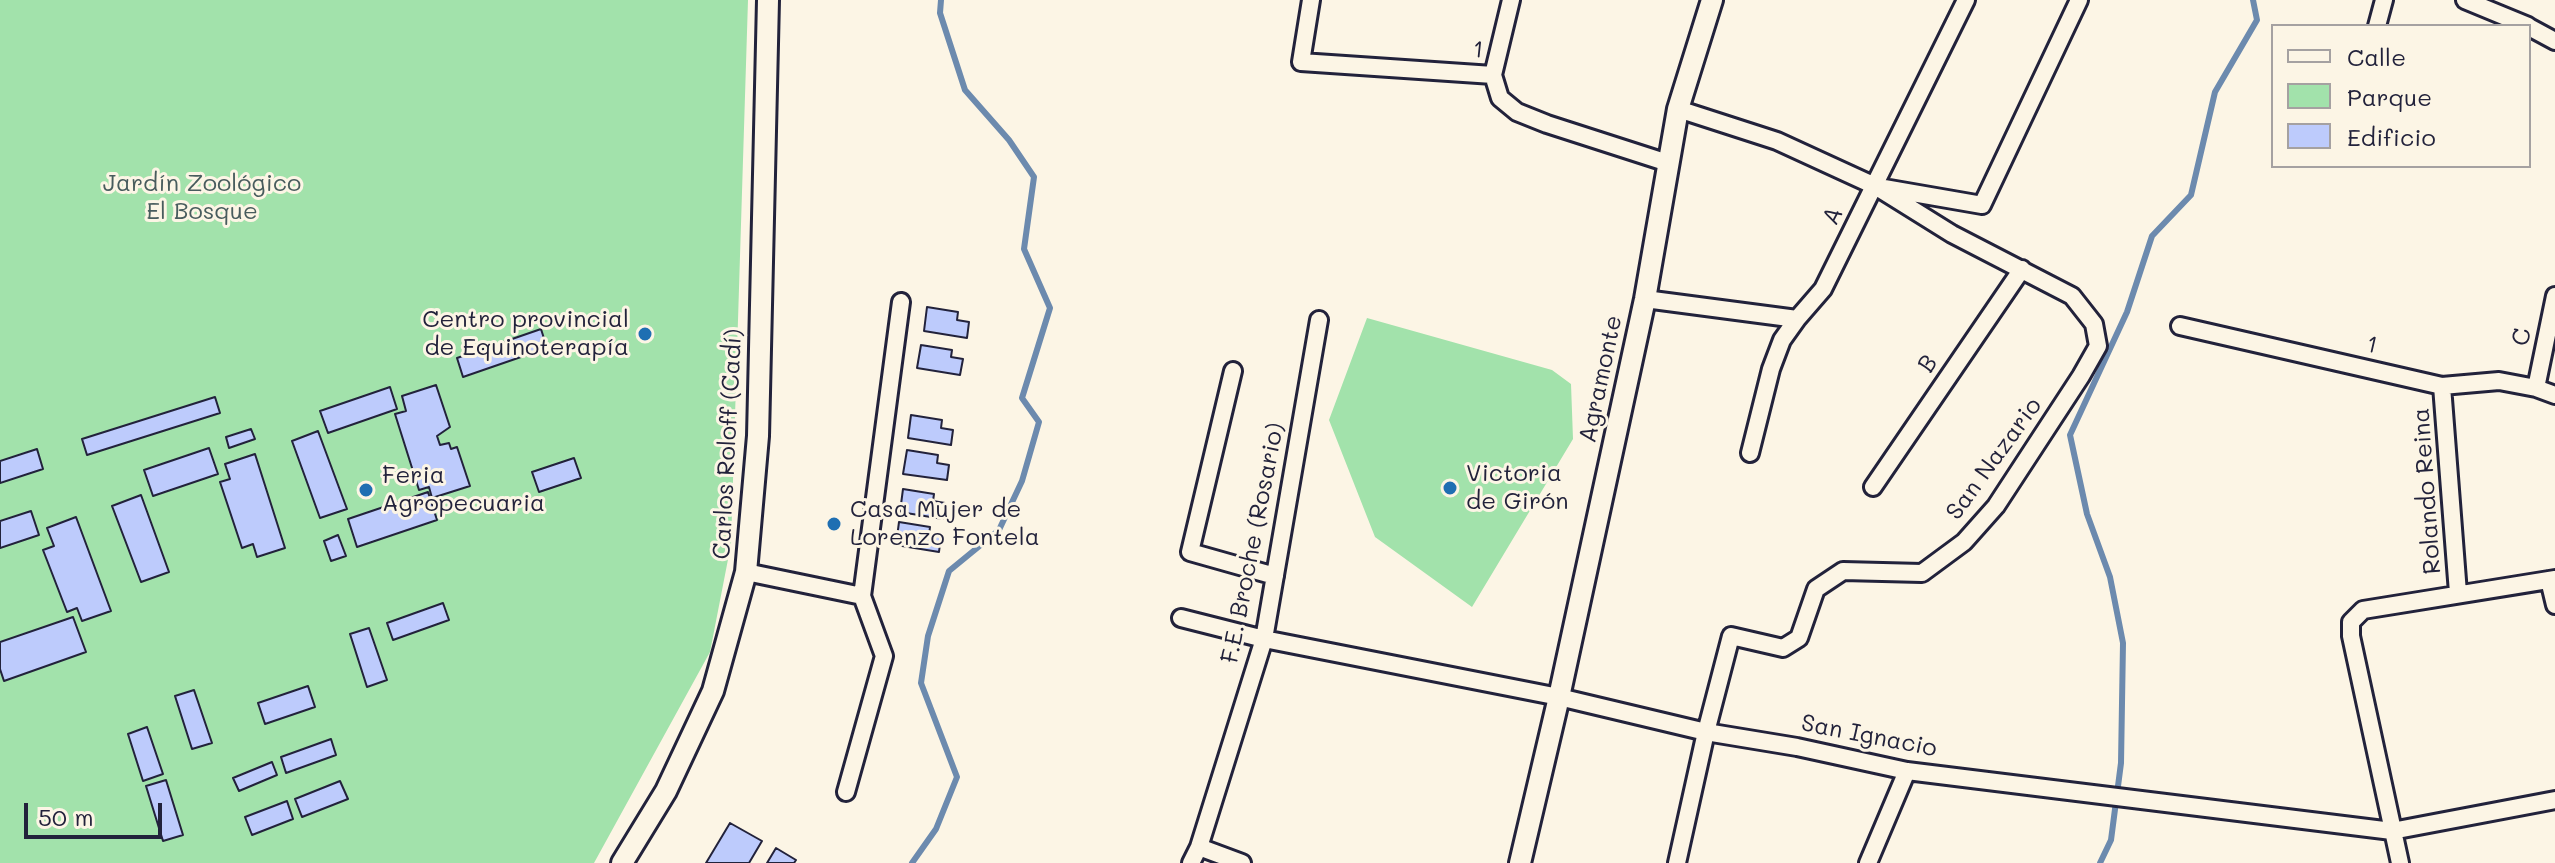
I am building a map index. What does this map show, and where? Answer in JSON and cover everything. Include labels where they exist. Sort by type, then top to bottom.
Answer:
[{"type":"street","name":"Carlos Roloff (Cadí)","points":[[622,863],[666,791],[713,691],[746,572],[758,436],[768,0]]},
{"type":"street","name":"1","points":[[1311,0],[1301,62],[1493,75],[1500,98],[1517,112],[1668,163]]},
{"type":"street","points":[[1493,75],[1511,0]]},
{"type":"street","name":"Agramonte","points":[[1520,863],[1645,299],[1678,109],[1712,0]]},
{"type":"street","name":"A","points":[[1750,453],[1771,369],[1782,340],[1823,289],[1966,0]]},
{"type":"street","points":[[1875,186],[1982,205],[2079,0]]},
{"type":"street","points":[[2378,24],[2384,0]]},
{"type":"street","points":[[2465,0],[2523,24]]},
{"type":"street","points":[[2531,28],[2555,41]]},
{"type":"street","points":[[1678,109],[1777,141],[1875,186],[1952,234],[2022,269]]},
{"type":"street","name":"San Nazario","points":[[1677,863],[1731,636],[1783,648],[1799,638],[1816,589],[1843,571],[1922,573],[1964,542],[1996,506],[2081,376],[2098,346],[2094,324],[2072,296],[2022,269]]},
{"type":"street","name":"B","points":[[1873,487],[2022,269]]},
{"type":"street","name":"C","points":[[2536,388],[2555,296]]},
{"type":"street","points":[[1645,299],[1797,319]]},
{"type":"street","points":[[846,792],[884,656],[862,596],[901,302]]},
{"type":"street","name":"F.E. Broche (Rosario)","points":[[1191,863],[1199,847],[1264,639],[1319,320]]},
{"type":"street","name":"1","points":[[2180,326],[2442,386],[2499,381],[2555,395]]},
{"type":"street","points":[[1233,371],[1190,552],[1275,576]]},
{"type":"street","name":"Rolando Reina","points":[[2442,386],[2458,593]]},
{"type":"street","points":[[746,572],[862,596]]},
{"type":"street","points":[[2400,863],[2351,636],[2351,622],[2363,610],[2552,579],[2555,605]]},
{"type":"street","name":"San Ignacio","points":[[1181,618],[1264,639],[1559,697],[1706,732],[1797,747],[1907,771],[2392,831],[2555,800]]},
{"type":"street","points":[[1868,863],[1907,771]]},
{"type":"street","points":[[1199,847],[1242,863]]},
{"type":"green space","name":"Feria Agropecuaria","points":[[0,0],[748,0],[731,544],[710,652],[594,863],[0,863]]},
{"type":"green space","name":"Victoria de Girón","points":[[1367,318],[1552,370],[1571,384],[1573,439],[1472,607],[1375,537],[1329,420]]},
{"type":"building","points":[[927,307],[958,312],[957,320],[969,322],[967,338],[924,331]]},
{"type":"building","points":[[541,329],[547,348],[463,377],[457,358]]},
{"type":"building","points":[[921,345],[952,350],[951,357],[963,359],[960,375],[917,368]]},
{"type":"building","points":[[436,385],[450,427],[437,436],[440,445],[449,443],[451,449],[457,447],[470,486],[432,498],[429,487],[419,490],[395,414],[406,411],[402,396]]},
{"type":"building","points":[[390,387],[397,409],[328,433],[320,411]]},
{"type":"building","points":[[215,397],[220,413],[87,455],[82,439]]},
{"type":"building","points":[[911,415],[942,420],[941,428],[953,430],[951,445],[908,438]]},
{"type":"building","points":[[251,429],[255,439],[229,448],[226,437]]},
{"type":"building","points":[[318,431],[347,509],[320,518],[292,441]]},
{"type":"building","points":[[209,448],[218,474],[153,496],[144,470]]},
{"type":"building","points":[[37,449],[43,469],[0,483],[0,461]]},
{"type":"building","points":[[907,450],[938,455],[937,463],[949,465],[947,480],[903,474]]},
{"type":"building","points":[[255,454],[285,548],[257,557],[253,544],[242,548],[220,482],[230,479],[225,464]]},
{"type":"building","points":[[574,458],[581,478],[539,492],[532,472]]},
{"type":"building","points":[[903,489],[934,494],[933,501],[945,503],[943,519],[900,512]]},
{"type":"building","points":[[428,492],[437,520],[357,547],[348,519]]},
{"type":"building","points":[[141,495],[169,572],[141,582],[112,506]]},
{"type":"building","points":[[31,511],[39,535],[0,548],[0,521]]},
{"type":"building","points":[[76,517],[111,611],[82,621],[77,608],[67,612],[43,550],[54,546],[47,528]]},
{"type":"building","points":[[899,522],[930,527],[929,535],[941,536],[939,552],[896,545]]},
{"type":"building","points":[[338,535],[346,556],[331,561],[324,541]]},
{"type":"building","points":[[443,603],[449,620],[393,640],[387,623]]},
{"type":"building","points":[[73,617],[86,652],[4,681],[0,669],[0,642]]},
{"type":"building","points":[[369,628],[387,680],[367,687],[350,634]]},
{"type":"building","points":[[308,686],[315,707],[265,724],[258,703]]},
{"type":"building","points":[[194,690],[212,743],[192,749],[175,696]]},
{"type":"building","points":[[147,727],[163,774],[143,781],[128,734]]},
{"type":"building","points":[[331,739],[336,755],[286,773],[281,757]]},
{"type":"building","points":[[272,762],[277,775],[239,791],[233,778]]},
{"type":"building","points":[[166,780],[183,835],[163,841],[146,786]]},
{"type":"building","points":[[340,781],[348,799],[302,817],[295,799]]},
{"type":"building","points":[[287,801],[293,819],[252,835],[245,817]]},
{"type":"building","points":[[730,823],[762,841],[749,863],[706,863]]},
{"type":"building","points":[[776,848],[796,860],[794,863],[767,863]]},
{"type":"waterway","points":[[912,863],[936,829],[957,777],[921,683],[928,636],[949,571],[999,530],[1022,481],[1039,422],[1022,398],[1050,308],[1024,249],[1034,177],[1009,140],[965,90],[940,13],[941,0]]},
{"type":"waterway","points":[[2100,863],[2111,840],[2121,763],[2123,643],[2110,577],[2087,514],[2070,435],[2127,312],[2152,236],[2191,195],[2215,92],[2257,20],[2253,0]]},
{"type":"place","name":"Centro provincial de Equinoterapía","points":[[645,334]]},
{"type":"place","name":"Victoria de Girón","points":[[1450,488]]},
{"type":"place","name":"Feria Agropecuaria","points":[[366,490]]},
{"type":"place","name":"Casa Mujer de Lorenzo Fontela","points":[[834,524]]},
{"type":"park label","name":"Jardín Zoológico El Bosque","points":[[202,198]]}]
